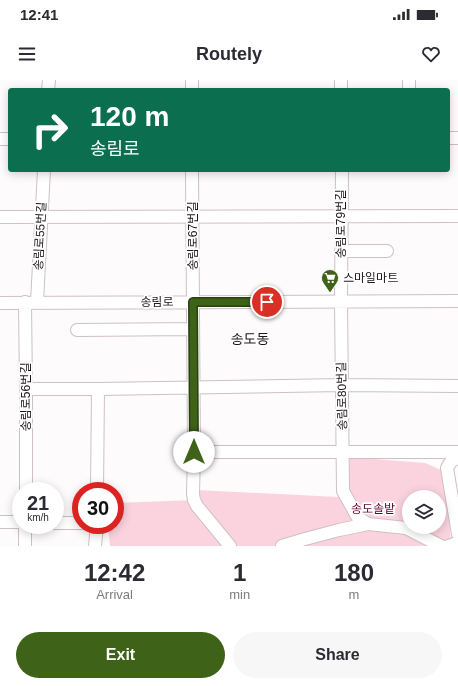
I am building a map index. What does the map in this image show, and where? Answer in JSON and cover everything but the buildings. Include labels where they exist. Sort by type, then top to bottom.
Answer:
[{"type":"street","name":"송림로55번길","points":[[30,302],[42,217],[44,172]]},
{"type":"street","name":"송림로67번길","points":[[192,172],[193,494],[194,500],[198,506],[230,546]]},
{"type":"street","name":"송림로79번길","points":[[341,301],[342,172]]},
{"type":"street","points":[[0,218],[458,216]]},
{"type":"street","points":[[341,252],[386,251]]},
{"type":"street","name":"송림로80번길","points":[[341,301],[343,491],[358,518],[368,524]]},
{"type":"street","name":"송림로","points":[[0,303],[458,301]]},
{"type":"street","name":"송림로56번길","points":[[26,482],[26,389],[30,302]]},
{"type":"street","points":[[77,330],[193,329]]},
{"type":"street","points":[[26,389],[342,385],[458,386]]},
{"type":"street","points":[[97,482],[98,389]]},
{"type":"street","points":[[194,452],[458,452]]},
{"type":"street","points":[[458,458],[452,460],[447,468],[458,534]]},
{"type":"street","points":[[0,522],[12,522]]},
{"type":"street","points":[[282,546],[305,538],[368,524],[406,528],[441,546]]},
{"type":"street","points":[[25,534],[26,546]]},
{"type":"street","points":[[95,546],[96,534]]},
{"type":"street","points":[[448,546],[455,544],[458,540]]},
{"type":"green space","name":"송도솔밭","points":[[349,457],[425,463],[446,472],[451,546],[110,546],[109,534],[124,534],[124,503],[195,500],[196,490],[338,497]]},
{"type":"place","name":"스마일마트","points":[[330,293]]},
{"type":"district","name":"송도동","points":[[250,339]]},
{"type":"route","points":[[194,452],[193,302],[267,302]]}]
